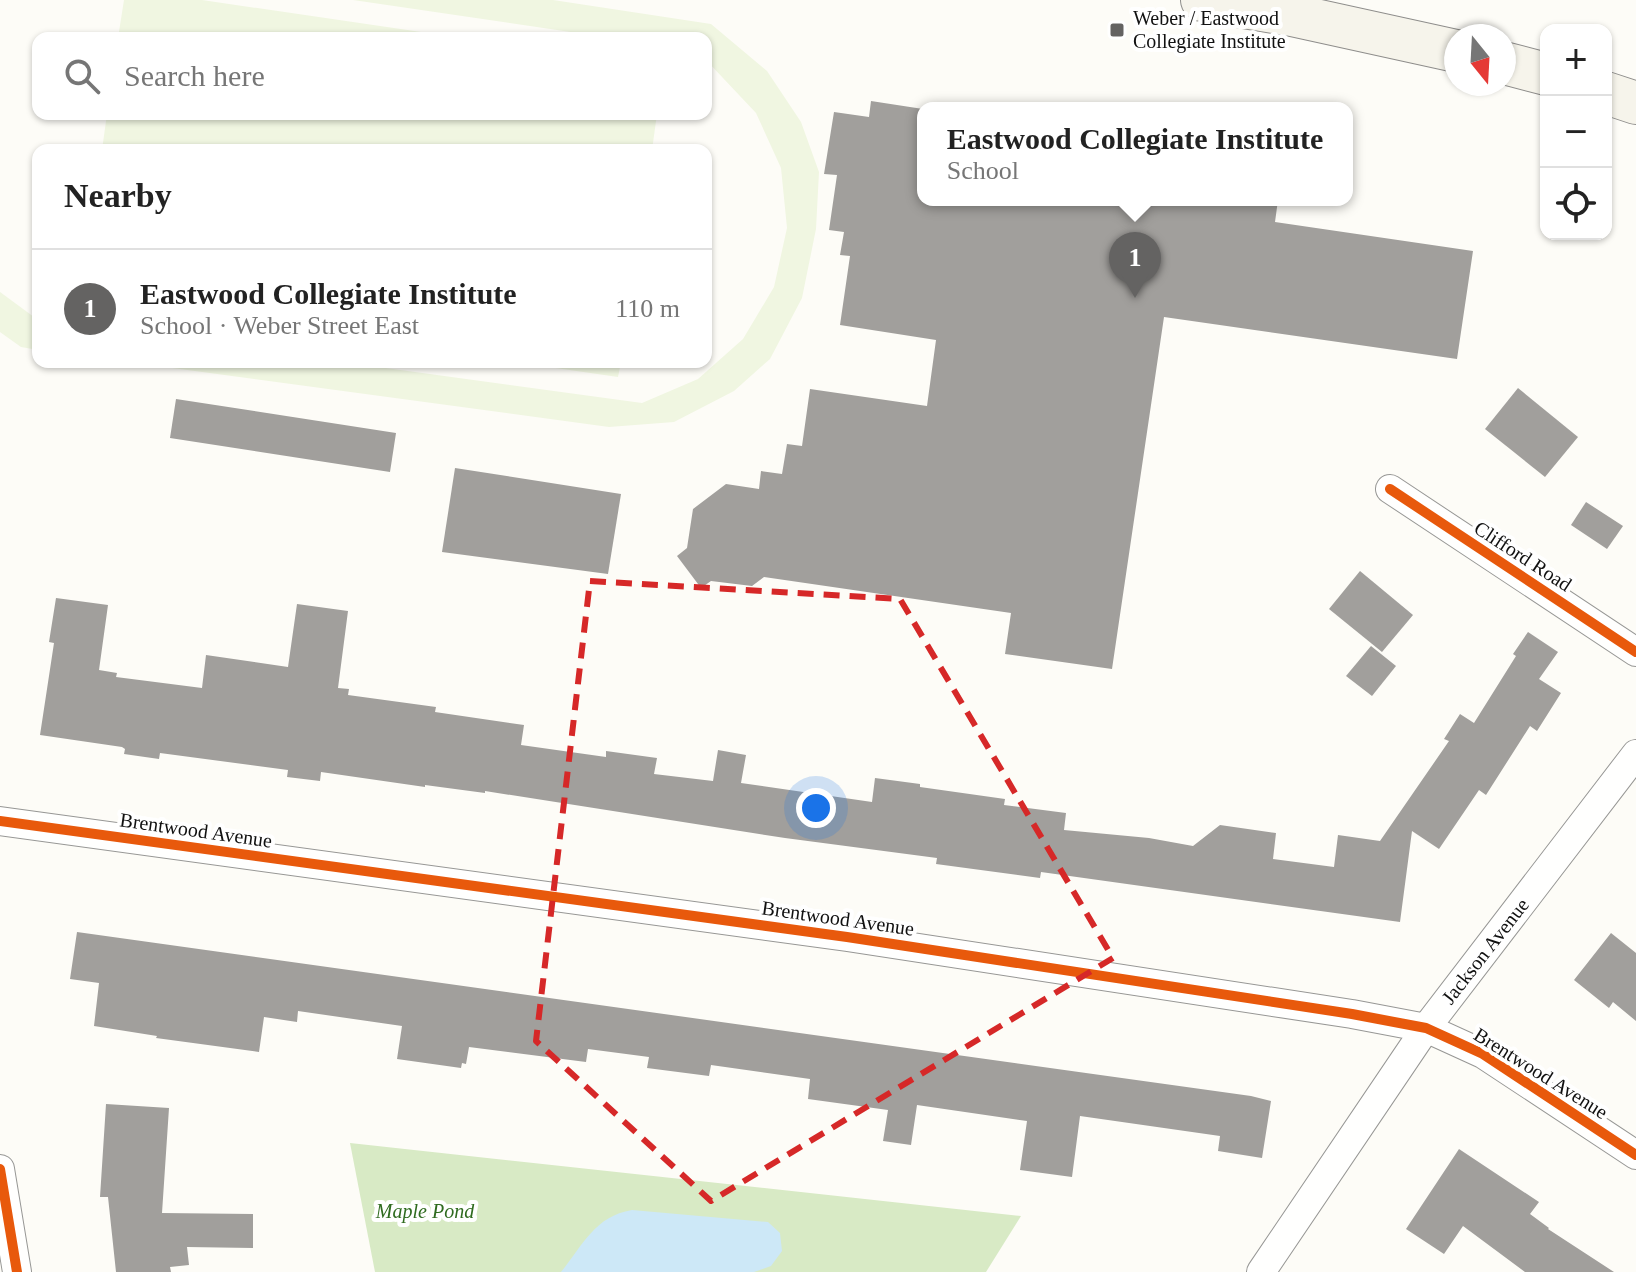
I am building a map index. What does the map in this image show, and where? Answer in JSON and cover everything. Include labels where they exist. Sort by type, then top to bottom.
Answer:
[{"type":"main road","points":[[1202,0],[1292,15],[1444,48]]},
{"type":"main road","points":[[1516,66],[1540,72]]},
{"type":"main road","points":[[1612,95],[1636,103]]},
{"type":"street","name":"Clifford Road","points":[[1390,489],[1636,652]]},
{"type":"street","name":"Jackson Avenue","points":[[1261,1272],[1426,1028],[1636,754]]},
{"type":"street","name":"Brentwood Avenue","points":[[0,821],[847,937],[1426,1028],[1483,1054],[1636,1155]]},
{"type":"street","points":[[0,1169],[17,1272]]},
{"type":"highlighted area","points":[[590,581],[900,599],[1113,958],[711,1201],[536,1041]]},
{"type":"green space","points":[[124,0],[202,0],[421,32],[119,32]]},
{"type":"green space","points":[[353,0],[553,0],[711,24],[767,71],[801,122],[819,172],[816,229],[802,298],[770,359],[734,391],[674,422],[609,427],[172,368],[386,368],[642,403],[698,379],[712,368],[743,339],[774,287],[787,228],[781,168],[756,113],[712,66],[712,32],[570,32]]},
{"type":"green space","points":[[106,120],[656,120],[653,144],[103,144]]},
{"type":"green space","points":[[0,292],[32,316],[32,349],[21,347],[0,332]]},
{"type":"green space","points":[[556,368],[620,368],[618,377]]},
{"type":"green space","name":"Maple Pond","points":[[350,1143],[1021,1216],[986,1272],[375,1272]]},
{"type":"water","points":[[632,1210],[768,1222],[780,1233],[782,1251],[771,1266],[754,1272],[561,1272],[599,1225],[619,1213]]},
{"type":"building","points":[[871,101],[917,108],[917,206],[1277,206],[1275,222],[1473,251],[1457,359],[1164,317],[1112,669],[1005,654],[1011,613],[764,577],[752,586],[711,581],[701,588],[677,556],[687,548],[693,509],[726,484],[759,489],[761,471],[782,474],[787,444],[802,446],[810,389],[927,406],[936,340],[840,325],[850,256],[840,255],[844,232],[829,230],[837,175],[824,174],[834,112],[869,117]]},
{"type":"building","points":[[1518,388],[1578,437],[1545,477],[1485,429]]},
{"type":"building","points":[[176,399],[396,433],[390,472],[170,438]]},
{"type":"building","points":[[455,468],[621,494],[608,574],[442,552]]},
{"type":"building","points":[[1586,502],[1623,526],[1607,549],[1571,525]]},
{"type":"building","points":[[1360,571],[1413,615],[1382,652],[1329,609]]},
{"type":"building","points":[[56,598],[108,605],[99,670],[117,673],[116,677],[202,688],[206,655],[288,667],[297,604],[348,611],[338,688],[349,689],[348,695],[436,707],[435,712],[524,725],[521,745],[606,757],[606,751],[657,758],[654,774],[713,781],[718,750],[746,755],[741,783],[872,802],[875,778],[920,784],[920,787],[1005,799],[1004,805],[1066,813],[1064,830],[1149,838],[1193,846],[1220,825],[1276,833],[1273,859],[1334,867],[1338,835],[1380,841],[1449,741],[1444,739],[1460,714],[1474,723],[1528,632],[1558,652],[1539,679],[1561,693],[1537,731],[1530,726],[1486,795],[1479,790],[1439,849],[1412,831],[1400,922],[1041,872],[1040,878],[936,864],[937,858],[785,838],[485,791],[425,787],[321,772],[320,781],[287,777],[288,770],[160,753],[159,759],[124,754],[122,747],[40,735],[54,643],[49,642]]},
{"type":"building","points":[[1371,646],[1396,666],[1372,696],[1346,676]]},
{"type":"building","points":[[77,932],[1251,1096],[1271,1101],[1262,1158],[1218,1151],[1220,1136],[1080,1116],[1072,1177],[1020,1170],[1027,1121],[917,1105],[911,1145],[883,1141],[888,1110],[808,1099],[810,1079],[711,1065],[709,1076],[647,1068],[649,1057],[588,1049],[586,1062],[469,1047],[466,1064],[462,1063],[461,1068],[397,1059],[402,1026],[298,1011],[297,1022],[264,1017],[259,1052],[156,1038],[94,1026],[99,983],[70,979]]},
{"type":"building","points":[[1611,933],[1636,953],[1636,1021],[1613,1002],[1609,1008],[1574,980]]},
{"type":"building","points":[[106,1104],[169,1108],[162,1213],[253,1214],[253,1248],[187,1247],[189,1265],[170,1267],[171,1272],[116,1272],[108,1197],[100,1197]]},
{"type":"building","points":[[1459,1149],[1539,1202],[1530,1214],[1614,1272],[1525,1272],[1463,1226],[1444,1254],[1406,1229]]},
{"type":"cycle path","points":[[1390,489],[1636,652]]},
{"type":"cycle path","points":[[0,821],[847,937],[1426,1028],[1483,1054],[1636,1155]]},
{"type":"cycle path","points":[[0,1169],[17,1272]]},
{"type":"place","name":"Weber / Eastwood Collegiate Institute","points":[[1117,30]]},
{"type":"place","name":"Eastwood Collegiate Institute","points":[[1135,298]]}]
